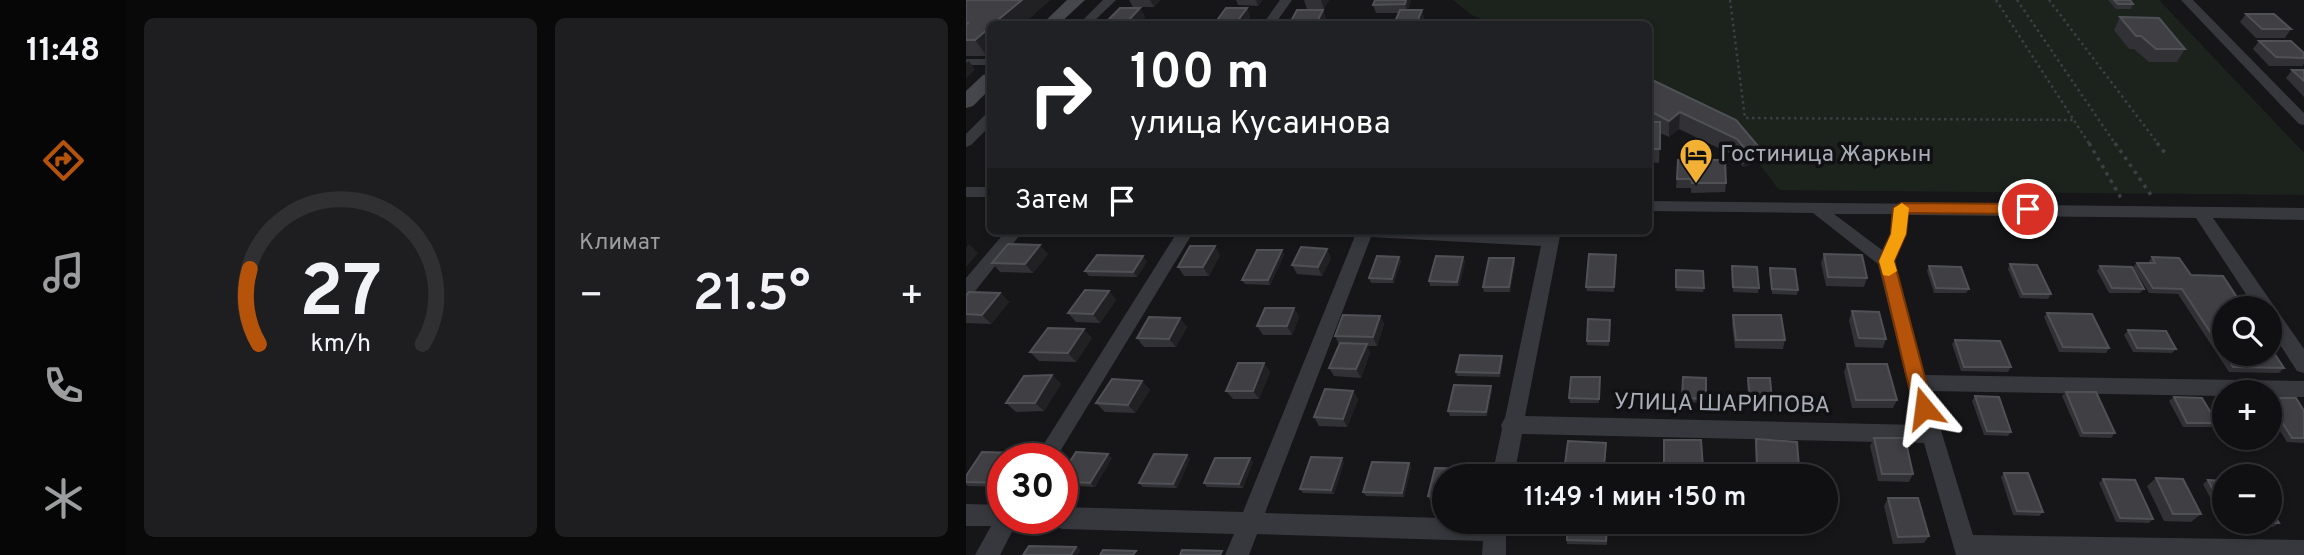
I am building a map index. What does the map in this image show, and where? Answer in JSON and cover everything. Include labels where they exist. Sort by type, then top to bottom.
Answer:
[{"type":"main road","points":[[1053,21],[1077,0]]},
{"type":"main road","points":[[966,102],[980,84]]},
{"type":"street","points":[[1088,21],[1110,0]]},
{"type":"street","points":[[1271,21],[1286,0]]},
{"type":"street","points":[[2187,0],[2304,121]]},
{"type":"street","points":[[966,142],[987,121]]},
{"type":"street","points":[[966,192],[987,192]]},
{"type":"street","points":[[1652,206],[2304,214]]},
{"type":"street","points":[[1816,207],[1841,229],[1886,261]]},
{"type":"street","points":[[1901,208],[1898,234],[1886,261],[1916,383],[1966,550],[2304,552]]},
{"type":"street","points":[[2200,212],[2257,296]]},
{"type":"street","points":[[966,290],[1012,235]]},
{"type":"street","points":[[1054,443],[1183,235]]},
{"type":"street","points":[[1237,555],[1364,235]]},
{"type":"street","points":[[1505,464],[1552,236],[1515,235]]},
{"type":"street","points":[[2282,332],[2304,365]]},
{"type":"street","points":[[1916,383],[2304,389]]},
{"type":"street","name":"УЛИЦА ШАРИПОВА","points":[[1511,425],[1931,433]]},
{"type":"street","points":[[966,515],[987,516]]},
{"type":"street","points":[[1078,518],[1432,525]]},
{"type":"street","points":[[986,555],[998,534]]},
{"type":"street","points":[[1494,534],[1494,555]]},
{"type":"lane","points":[[966,62],[987,62]]},
{"type":"path","points":[[1730,0],[1745,118],[2077,120]]},
{"type":"path","points":[[1996,0],[2077,120],[2130,211]]},
{"type":"path","points":[[2017,0],[2162,211]]},
{"type":"path","points":[[2049,0],[2166,154]]},
{"type":"shaded area","points":[[1453,0],[2159,0],[2304,153],[2304,195],[1779,190],[1737,134],[1652,95],[1652,21],[1486,21],[1472,15]]},
{"type":"building","points":[[966,0],[1022,0],[997,21],[987,21],[987,30],[975,40],[966,40]]},
{"type":"building","points":[[1375,0],[1406,0],[1405,4],[1373,5]]},
{"type":"building","points":[[2114,0],[2130,0],[2133,4],[2118,4]]},
{"type":"building","points":[[1120,8],[1140,8],[1128,21],[1107,21]]},
{"type":"building","points":[[1226,8],[1247,8],[1237,21],[1216,21]]},
{"type":"building","points":[[1297,10],[1323,10],[1318,21],[1291,21]]},
{"type":"building","points":[[1400,10],[1422,10],[1417,21],[1395,21]]},
{"type":"building","points":[[2246,14],[2274,14],[2291,29],[2262,29]]},
{"type":"building","points":[[2120,17],[2159,18],[2185,49],[2156,49],[2141,36],[2136,36]]},
{"type":"building","points":[[2259,41],[2291,41],[2304,53],[2304,58],[2276,57]]},
{"type":"building","points":[[2292,70],[2304,70],[2304,81]]},
{"type":"building","points":[[1652,80],[1736,120],[1758,146],[1746,150],[1737,139],[1680,112],[1669,121],[1652,112]]},
{"type":"building","points":[[1652,122],[1660,122],[1660,149],[1652,149]]},
{"type":"building","points":[[1678,160],[1725,160],[1726,183],[1692,183],[1691,179],[1677,179]]},
{"type":"building","points":[[1008,244],[1040,245],[1025,264],[992,263]]},
{"type":"building","points":[[1190,246],[1215,246],[1203,267],[1178,267]]},
{"type":"building","points":[[1301,247],[1327,249],[1318,267],[1292,265]]},
{"type":"building","points":[[1257,250],[1282,250],[1268,280],[1242,280]]},
{"type":"building","points":[[1589,254],[1616,255],[1614,287],[1586,287]]},
{"type":"building","points":[[1824,254],[1862,255],[1867,278],[1828,277]]},
{"type":"building","points":[[1097,255],[1143,256],[1133,272],[1085,271]]},
{"type":"building","points":[[1377,256],[1399,257],[1392,279],[1369,278]]},
{"type":"building","points":[[1436,256],[1463,257],[1457,282],[1429,281]]},
{"type":"building","points":[[2152,257],[2179,258],[2191,275],[2223,276],[2236,296],[2212,296],[2212,335],[2182,289],[2153,288],[2137,263],[2155,263]]},
{"type":"building","points":[[1489,258],[1514,258],[1509,287],[1483,287]]},
{"type":"building","points":[[2010,264],[2037,265],[2051,294],[2023,294]]},
{"type":"building","points":[[1732,266],[1757,267],[1759,288],[1733,287]]},
{"type":"building","points":[[1929,266],[1961,267],[1969,289],[1936,288]]},
{"type":"building","points":[[2100,266],[2132,267],[2144,289],[2112,288]]},
{"type":"building","points":[[1770,268],[1795,269],[1798,290],[1772,289]]},
{"type":"building","points":[[1676,270],[1703,271],[1704,288],[1676,287]]},
{"type":"building","points":[[1085,290],[1109,291],[1093,314],[1068,313]]},
{"type":"building","points":[[969,292],[1000,293],[982,315],[966,314],[966,296]]},
{"type":"building","points":[[1265,308],[1294,308],[1287,326],[1257,326]]},
{"type":"building","points":[[1852,311],[1879,312],[1886,339],[1859,338]]},
{"type":"building","points":[[2047,313],[2092,314],[2109,348],[2063,347]]},
{"type":"building","points":[[1343,315],[1380,316],[1373,337],[1335,336]]},
{"type":"building","points":[[1733,315],[1781,315],[1785,340],[1736,340]]},
{"type":"building","points":[[1149,317],[1180,318],[1169,339],[1137,338]]},
{"type":"building","points":[[1588,319],[1610,320],[1609,341],[1587,341]]},
{"type":"building","points":[[1048,328],[1084,329],[1068,353],[1030,352]]},
{"type":"building","points":[[2128,330],[2166,331],[2176,349],[2137,348]]},
{"type":"building","points":[[1955,340],[2000,341],[2011,367],[1964,367]]},
{"type":"building","points":[[1340,343],[1367,344],[1356,369],[1329,368]]},
{"type":"building","points":[[1460,355],[1502,356],[1499,373],[1456,372]]},
{"type":"building","points":[[1238,363],[1264,363],[1253,391],[1226,391]]},
{"type":"building","points":[[1847,364],[1887,364],[1897,400],[1856,400]]},
{"type":"building","points":[[2282,365],[2284,368],[2233,367]]},
{"type":"building","points":[[1052,375],[1035,403],[1006,403],[1024,376]]},
{"type":"building","points":[[1571,377],[1600,377],[1599,399],[1569,398]]},
{"type":"building","points":[[1683,377],[1706,378],[1706,399],[1682,398]]},
{"type":"building","points":[[1748,378],[1770,378],[1772,401],[1750,401]]},
{"type":"building","points":[[1112,379],[1142,381],[1128,405],[1096,403]]},
{"type":"building","points":[[1454,385],[1491,386],[1486,412],[1448,411]]},
{"type":"building","points":[[1325,389],[1353,391],[1343,419],[1314,417]]},
{"type":"building","points":[[2066,392],[2096,392],[2115,433],[2083,433]]},
{"type":"building","points":[[1975,396],[1999,397],[2011,432],[1987,431]]},
{"type":"building","points":[[2174,397],[2202,398],[2212,415],[2212,423],[2187,423]]},
{"type":"building","points":[[2282,398],[2296,398],[2304,411],[2304,438],[2292,438],[2282,422]]},
{"type":"building","points":[[1874,438],[1905,438],[1913,474],[1882,474]]},
{"type":"building","points":[[1756,439],[1797,442],[1799,464],[1757,464]]},
{"type":"building","points":[[1664,440],[1701,440],[1703,464],[1664,464]]},
{"type":"building","points":[[1568,441],[1606,443],[1604,464],[1565,464]]},
{"type":"building","points":[[982,452],[987,452],[987,483],[966,482],[966,476]]},
{"type":"building","points":[[1078,452],[1108,454],[1090,483],[1078,482]]},
{"type":"building","points":[[1154,454],[1187,455],[1173,484],[1139,483]]},
{"type":"building","points":[[1311,457],[1342,458],[1331,490],[1300,489]]},
{"type":"building","points":[[1215,458],[1250,458],[1239,484],[1204,483]]},
{"type":"building","points":[[1372,462],[1409,463],[1402,493],[1363,492]]},
{"type":"building","points":[[2004,473],[2028,473],[2043,512],[2017,511]]},
{"type":"building","points":[[2156,478],[2183,479],[2201,514],[2173,514]]},
{"type":"building","points":[[2103,479],[2135,480],[2153,519],[2120,518]]},
{"type":"building","points":[[1432,480],[1432,496],[1428,496]]},
{"type":"building","points":[[1888,498],[1918,498],[1929,536],[1898,537]]},
{"type":"building","points":[[1567,534],[1606,534],[1606,541],[1567,540]]},
{"type":"building","points":[[1029,546],[1076,547],[1071,555],[1023,555]]},
{"type":"building","points":[[1103,550],[1136,551],[1133,555],[1100,555]]},
{"type":"building","points":[[1182,550],[1222,551],[1220,555],[1180,555]]},
{"type":"slow traffic","points":[[1889,271],[1886,261],[1898,234],[1902,208]]},
{"type":"place","name":"Гостиница Жаркын","points":[[1696,185]]},
{"type":"route","points":[[1924,408],[1886,261],[1898,234],[1901,208],[2028,209]]}]
